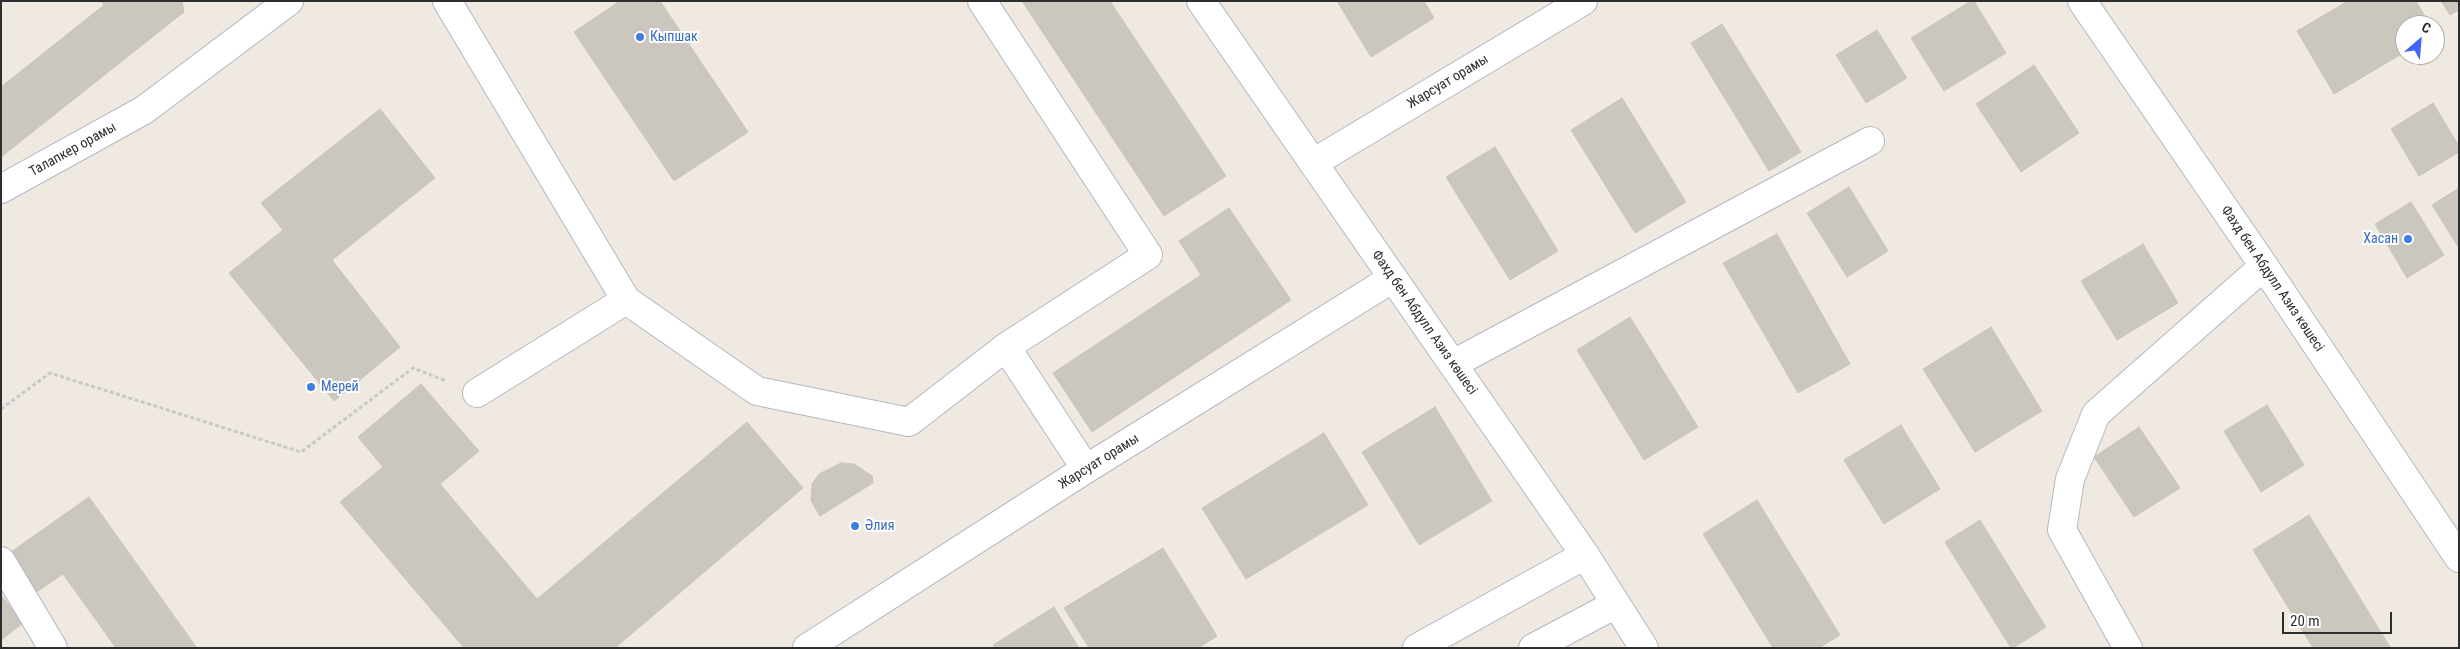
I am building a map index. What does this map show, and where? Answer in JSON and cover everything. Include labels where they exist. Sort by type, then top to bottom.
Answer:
[{"type":"street","name":"Талапкер орамы","points":[[1,189],[144,110],[289,1]]},
{"type":"street","points":[[447,1],[626,300],[757,391],[909,422],[1006,347],[1148,255],[982,1]]},
{"type":"street","name":"Фахд бен Абдулл Азиз көшесі","points":[[1201,1],[1585,555],[1644,648]]},
{"type":"street","name":"Жарсуат орамы","points":[[1313,163],[1583,1]]},
{"type":"street","name":"Фахд бен Абдулл Азиз көшесі","points":[[2082,1],[2264,266],[2459,558]]},
{"type":"street","points":[[1453,364],[1870,141]]},
{"type":"street","points":[[2128,648],[2062,530],[2070,479],[2096,414],[2264,266]]},
{"type":"street","name":"Жарсуат орамы","points":[[807,648],[1086,469],[1393,278]]},
{"type":"street","points":[[477,393],[626,300]]},
{"type":"street","points":[[1006,347],[1086,469]]},
{"type":"street","points":[[1417,648],[1585,555]]},
{"type":"street","points":[[1,561],[53,648]]},
{"type":"street","points":[[1533,648],[1616,604]]},
{"type":"path","points":[[1,409],[50,373],[300,452],[413,368],[477,393]]},
{"type":"building","points":[[101,1],[182,1],[184,12],[1,157],[1,87],[104,5]]},
{"type":"building","points":[[620,1],[660,1],[748,132],[674,181],[574,32]]},
{"type":"building","points":[[1022,1],[1110,1],[1226,176],[1164,216]]},
{"type":"building","points":[[1337,1],[1424,1],[1434,18],[1371,57]]},
{"type":"building","points":[[1971,1],[1974,1],[2006,53],[1944,91],[1911,38]]},
{"type":"building","points":[[2348,1],[2416,1],[2424,15],[2395,15],[2395,58],[2334,94],[2297,31]]},
{"type":"building","points":[[2441,1],[2459,1],[2459,10],[2450,15]]},
{"type":"building","points":[[1722,24],[1801,152],[1769,171],[1691,43]]},
{"type":"building","points":[[1877,30],[1907,78],[1866,103],[1836,55]]},
{"type":"building","points":[[2034,65],[2079,133],[2021,172],[1976,104]]},
{"type":"building","points":[[1622,98],[1686,202],[1635,233],[1571,130]]},
{"type":"building","points":[[2433,103],[2459,146],[2459,152],[2419,176],[2391,129]]},
{"type":"building","points":[[380,109],[435,178],[332,260],[400,347],[334,401],[229,273],[283,230],[261,203]]},
{"type":"building","points":[[1495,147],[1558,251],[1510,280],[1446,177]]},
{"type":"building","points":[[1849,187],[1888,251],[1847,277],[1807,213]]},
{"type":"building","points":[[2459,188],[2459,248],[2432,205]]},
{"type":"building","points":[[2411,202],[2444,255],[2407,278],[2375,224]]},
{"type":"building","points":[[1229,208],[1291,300],[1092,432],[1053,373],[1201,275],[1179,241]]},
{"type":"building","points":[[1777,234],[1850,364],[1798,393],[1723,263]]},
{"type":"building","points":[[2143,244],[2178,303],[2117,340],[2081,281]]},
{"type":"building","points":[[1630,317],[1698,427],[1644,460],[1577,350]]},
{"type":"building","points":[[1991,327],[2042,411],[1975,452],[1923,369]]},
{"type":"building","points":[[421,384],[479,451],[440,484],[537,599],[747,422],[803,488],[615,648],[464,648],[340,502],[383,467],[358,437]]},
{"type":"building","points":[[2267,405],[2304,465],[2261,492],[2224,431]]},
{"type":"building","points":[[1435,407],[1492,501],[1419,545],[1362,452]]},
{"type":"building","points":[[1901,425],[1940,489],[1884,524],[1844,460]]},
{"type":"building","points":[[2139,427],[2180,488],[2134,517],[2094,457]]},
{"type":"building","points":[[1324,433],[1368,505],[1246,579],[1202,508]]},
{"type":"building","points":[[841,463],[854,464],[872,476],[873,483],[820,516],[811,501],[812,484],[819,474]]},
{"type":"building","points":[[89,497],[197,648],[116,648],[63,574],[31,596],[4,557]]},
{"type":"building","points":[[1757,500],[1840,635],[1819,648],[1773,648],[1703,534]]},
{"type":"building","points":[[2309,515],[2389,648],[2313,648],[2253,550]]},
{"type":"building","points":[[1980,520],[2046,627],[2013,648],[2011,648],[1945,542]]},
{"type":"building","points":[[1163,548],[1217,636],[1198,648],[1089,648],[1064,608]]},
{"type":"building","points":[[1,595],[23,623],[1,640]]},
{"type":"building","points":[[1054,607],[1079,648],[995,648],[993,645]]},
{"type":"place","name":"Кыпшак","points":[[640,37]]},
{"type":"place","name":"Хасан","points":[[2408,239]]},
{"type":"place","name":"Мерей","points":[[311,387]]},
{"type":"place","name":"Әлия","points":[[855,526]]}]
